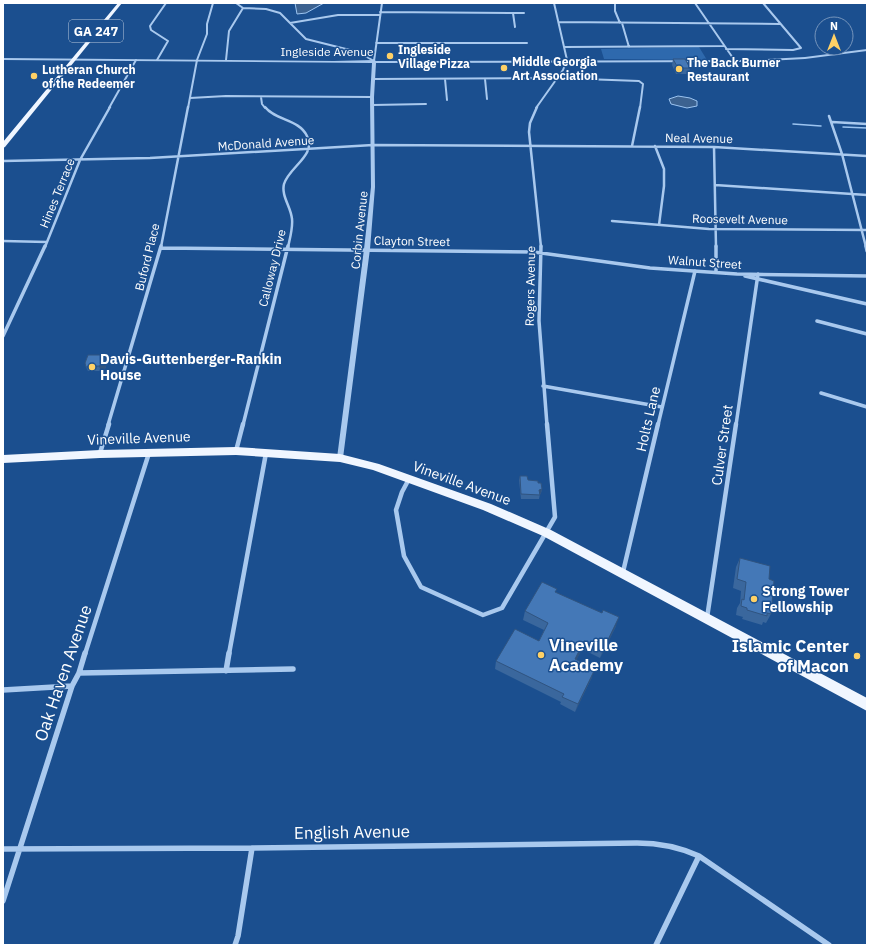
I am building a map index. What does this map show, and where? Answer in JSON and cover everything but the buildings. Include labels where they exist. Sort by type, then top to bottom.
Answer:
[{"type":"main road","name":"GA 247","points":[[3,146],[120,3]]},
{"type":"main road","name":"Vineville Avenue","points":[[3,459],[149,452],[236,451],[340,458],[375,467],[487,507],[547,533],[623,572],[867,705]]},
{"type":"street","points":[[157,60],[168,41],[152,30],[150,26],[166,3]]},
{"type":"street","name":"Buford Place","points":[[100,454],[161,248],[197,60],[207,34],[207,24],[213,3]]},
{"type":"street","points":[[236,3],[243,8],[276,12],[284,15],[300,35],[306,38],[344,47],[374,61]]},
{"type":"street","name":"Corbin Avenue","points":[[340,458],[367,249],[373,187],[372,97],[374,61],[382,3]]},
{"type":"street","points":[[554,3],[567,60]]},
{"type":"street","points":[[615,3],[615,11],[621,23],[629,47]]},
{"type":"street","points":[[628,3],[695,3],[735,61]]},
{"type":"street","points":[[726,49],[800,49],[801,47],[763,3]]},
{"type":"street","points":[[226,60],[231,26],[243,8]]},
{"type":"street","points":[[513,13],[515,27]]},
{"type":"street","points":[[290,23],[338,15],[524,13]]},
{"type":"street","points":[[559,22],[780,24]]},
{"type":"street","points":[[376,43],[527,43]]},
{"type":"street","points":[[565,48],[724,46]]},
{"type":"street","name":"Ingleside Avenue","points":[[3,59],[735,61],[806,58],[867,50]]},
{"type":"street","name":"Hines Terrace","points":[[3,336],[47,242],[80,160],[136,60]]},
{"type":"street","name":"Rogers Avenue","points":[[409,479],[402,492],[396,510],[404,556],[421,587],[483,615],[502,608],[555,517],[538,321],[542,253],[529,132],[532,115],[557,78],[567,60]]},
{"type":"street","points":[[374,79],[557,78],[631,80],[641,82],[643,84],[642,100],[632,146]]},
{"type":"street","points":[[445,79],[447,100]]},
{"type":"street","points":[[485,79],[487,99]]},
{"type":"street","points":[[261,97],[261,101],[265,108],[273,114],[290,121],[301,128],[308,136],[309,149]]},
{"type":"street","points":[[190,98],[372,97]]},
{"type":"street","points":[[373,105],[426,104]]},
{"type":"street","points":[[830,116],[853,194],[867,251]]},
{"type":"street","points":[[832,122],[867,124]]},
{"type":"street","name":"McDonald Avenue","points":[[3,161],[178,157],[373,146],[530,146]]},
{"type":"street","name":"Neal Avenue","points":[[530,146],[714,147],[867,156]]},
{"type":"street","points":[[655,146],[664,169],[664,186],[659,225]]},
{"type":"street","points":[[714,147],[716,272]]},
{"type":"street","name":"Calloway Drive","points":[[236,451],[287,248],[293,218],[285,200],[283,192],[284,185],[288,175],[305,156],[309,149]]},
{"type":"street","points":[[715,185],[867,195]]},
{"type":"street","name":"Roosevelt Avenue","points":[[612,221],[715,229],[867,230]]},
{"type":"street","points":[[3,241],[47,242]]},
{"type":"street","name":"Clayton Street","points":[[161,248],[367,249],[542,253]]},
{"type":"street","name":"Walnut Street","points":[[542,253],[637,267],[758,276],[867,276]]},
{"type":"street","name":"Holts Lane","points":[[623,572],[695,271]]},
{"type":"street","points":[[758,276],[867,304]]},
{"type":"street","name":"Culver Street","points":[[707,618],[758,276]]},
{"type":"street","points":[[817,321],[867,334]]},
{"type":"street","points":[[543,386],[662,407]]},
{"type":"street","points":[[821,393],[867,407]]},
{"type":"street","name":"Oak Haven Avenue","points":[[3,901],[72,686],[79,673],[149,452]]},
{"type":"street","points":[[226,671],[266,452]]},
{"type":"street","points":[[79,673],[293,669]]},
{"type":"street","points":[[3,690],[72,686]]},
{"type":"street","name":"English Avenue","points":[[3,849],[252,848],[644,843],[672,845],[699,856],[829,945]]},
{"type":"street","points":[[235,945],[238,936],[252,848]]},
{"type":"street","points":[[656,945],[699,856]]},
{"type":"shaded area","points":[[295,3],[324,3],[306,13],[297,14]]},
{"type":"shaded area","points":[[699,47],[707,60],[604,59],[601,49]]},
{"type":"shaded area","points":[[678,96],[697,101],[697,106],[687,108],[671,104],[669,99]]},
{"type":"waterway","points":[[793,124],[821,126]]},
{"type":"waterway","points":[[843,127],[867,128]]},
{"type":"place","name":"Ingleside Village Pizza","points":[[390,56]]},
{"type":"place","name":"Middle Georgia Art Association","points":[[504,68]]},
{"type":"place","name":"The Back Burner Restaurant","points":[[679,69]]},
{"type":"place","name":"Lutheran Church of the Redeemer","points":[[34,76]]},
{"type":"place","name":"Davis-Guttenberger-Rankin House","points":[[92,367]]},
{"type":"place","name":"Strong Tower Fellowship","points":[[754,599]]},
{"type":"place","name":"Vineville Academy","points":[[541,655]]},
{"type":"place","name":"Islamic Center of Macon","points":[[857,656]]}]
